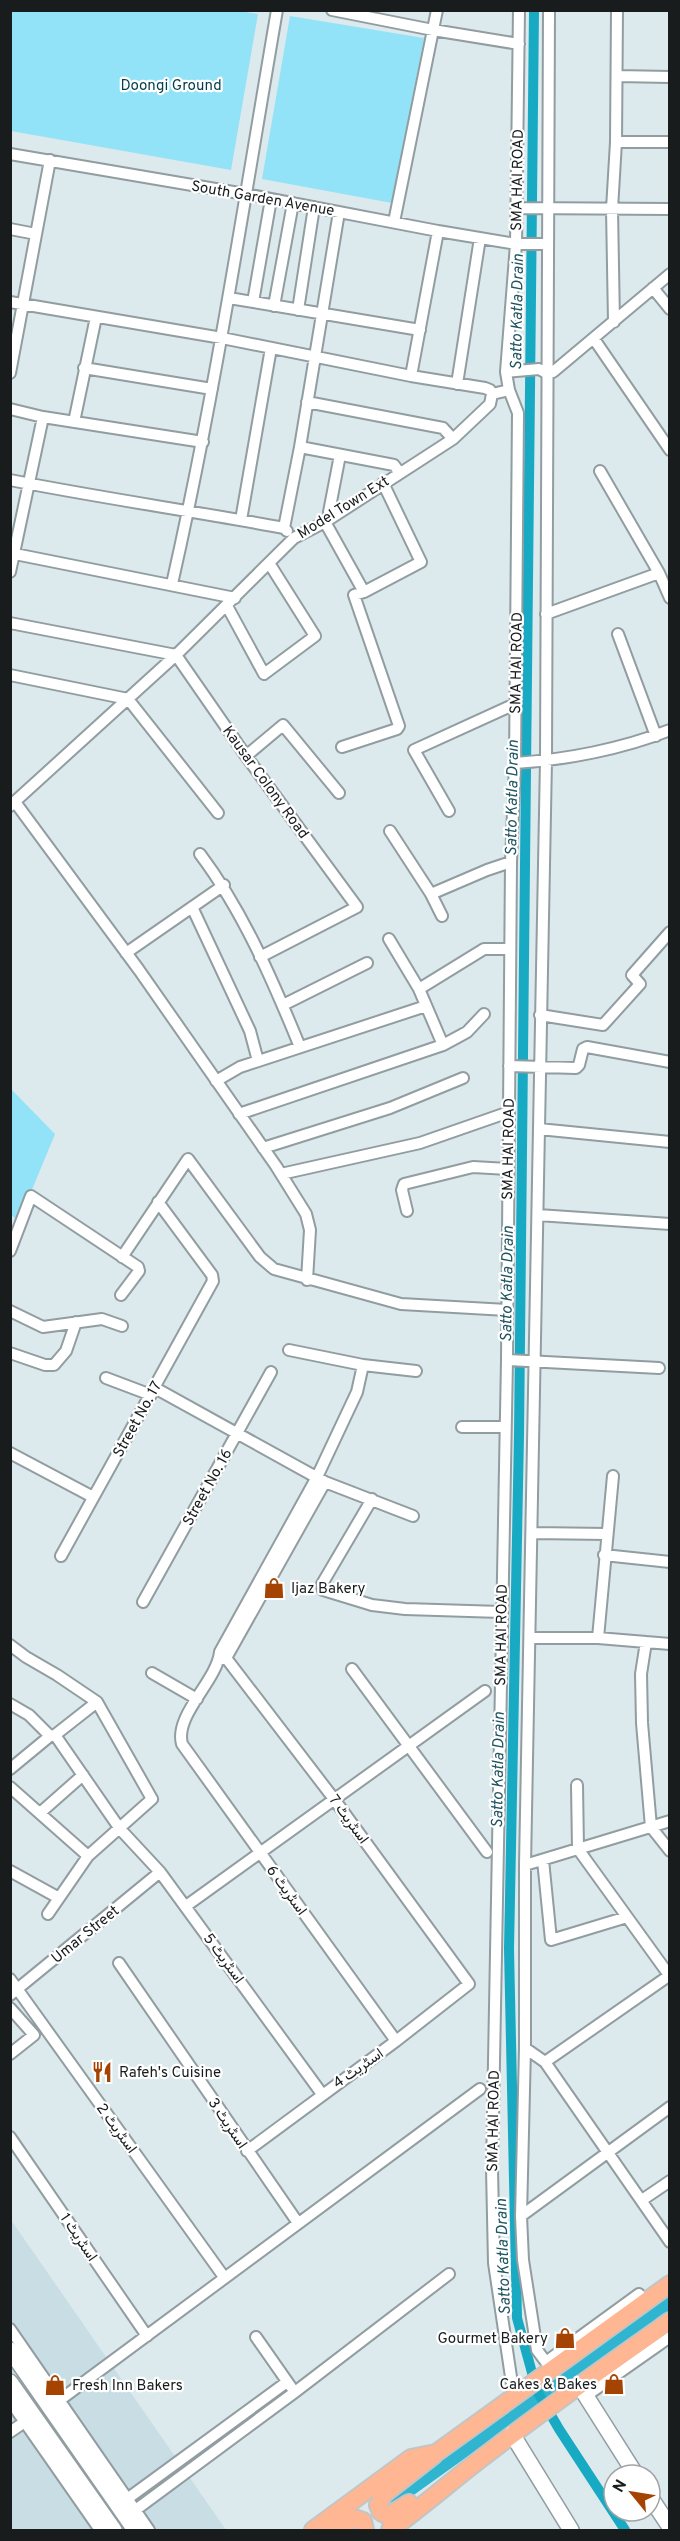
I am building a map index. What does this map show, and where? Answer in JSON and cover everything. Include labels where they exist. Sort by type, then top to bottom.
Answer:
[{"type":"main road","points":[[454,2478],[429,2489],[392,2515],[381,2512],[378,2503],[382,2496],[436,2453],[550,2372],[565,2354],[669,2284]]},
{"type":"main road","points":[[390,2530],[430,2502],[454,2478],[528,2422],[577,2392],[669,2321]]},
{"type":"main road","points":[[10,2350],[54,2404],[127,2508],[135,2530]]},
{"type":"main road","points":[[10,2382],[29,2419],[102,2527]]},
{"type":"main road","points":[[577,2392],[627,2463]]},
{"type":"main road","points":[[512,2434],[571,2530]]},
{"type":"main road","points":[[314,2530],[411,2458],[436,2453]]},
{"type":"main road","points":[[336,2530],[354,2518],[363,2521],[366,2530]]},
{"type":"street","points":[[172,584],[203,442],[277,10]]},
{"type":"street","points":[[332,10],[519,44]]},
{"type":"street","points":[[394,222],[437,10]]},
{"type":"street","name":"SMA HAI ROAD","points":[[517,2395],[494,2263],[492,2193],[501,1612],[505,1427],[510,1360],[507,1310],[509,1112],[513,1066],[510,949],[511,862],[519,763],[515,704],[518,413],[509,390],[506,372],[520,244],[519,10]]},
{"type":"street","points":[[549,10],[542,371],[546,614],[542,761],[540,1015],[536,1067],[539,1129],[538,1215],[532,1361],[531,1638],[525,1865],[525,2048],[521,2216],[523,2260],[537,2350],[546,2362],[565,2354]]},
{"type":"street","points":[[614,322],[612,209],[616,142],[617,10]]},
{"type":"street","points":[[617,76],[669,77]]},
{"type":"street","points":[[616,142],[669,142]]},
{"type":"street","name":"South Garden Avenue","points":[[10,154],[245,194],[438,231],[520,244],[545,244]]},
{"type":"street","points":[[10,373],[50,160]]},
{"type":"street","points":[[253,302],[271,199]]},
{"type":"street","points":[[274,306],[293,203]]},
{"type":"street","points":[[298,310],[314,207]]},
{"type":"street","points":[[520,208],[669,209]]},
{"type":"street","points":[[284,528],[300,447],[339,212]]},
{"type":"street","points":[[10,229],[36,234]]},
{"type":"street","points":[[411,376],[438,231]]},
{"type":"street","points":[[457,384],[480,238]]},
{"type":"street","points":[[506,372],[552,372],[669,274]]},
{"type":"street","points":[[653,288],[669,309]]},
{"type":"street","points":[[229,298],[420,330]]},
{"type":"street","points":[[10,302],[222,338],[411,376],[485,388],[492,394],[509,390]]},
{"type":"street","points":[[74,422],[96,317]]},
{"type":"street","points":[[594,339],[669,450]]},
{"type":"street","points":[[242,520],[271,348]]},
{"type":"street","points":[[84,368],[212,388]]},
{"type":"street","name":"Model Town Ext","points":[[13,804],[176,655],[294,538],[328,520],[453,439],[490,404],[492,394]]},
{"type":"street","points":[[307,402],[443,428],[453,439]]},
{"type":"street","points":[[10,409],[43,417],[203,442]]},
{"type":"street","points":[[10,572],[43,417]]},
{"type":"street","points":[[300,447],[394,465],[399,472]]},
{"type":"street","points":[[340,455],[328,520],[364,592]]},
{"type":"street","points":[[600,471],[668,591]]},
{"type":"street","points":[[10,480],[284,528],[294,538]]},
{"type":"street","points":[[342,747],[397,729],[399,726],[354,595],[421,562],[383,483]]},
{"type":"street","points":[[12,554],[172,584],[231,602],[264,674],[315,636],[269,563]]},
{"type":"street","points":[[546,614],[658,573]]},
{"type":"street","points":[[10,623],[176,655]]},
{"type":"street","points":[[618,634],[656,736]]},
{"type":"street","name":"Kausar Colony Road","points":[[176,655],[246,756],[357,907],[260,957]]},
{"type":"street","points":[[10,675],[128,699],[218,813]]},
{"type":"street","points":[[449,811],[414,750],[515,704]]},
{"type":"street","points":[[246,756],[284,725],[339,793]]},
{"type":"street","points":[[519,763],[542,761],[656,736],[669,730]]},
{"type":"street","points":[[13,804],[126,954],[263,1148],[306,1214],[310,1230],[307,1280]]},
{"type":"street","points":[[390,831],[431,894],[442,916]]},
{"type":"street","points":[[200,854],[224,885],[283,1005],[300,1047]]},
{"type":"street","points":[[431,894],[511,862]]},
{"type":"street","points":[[126,954],[224,885]]},
{"type":"street","points":[[192,907],[250,1031],[258,1061]]},
{"type":"street","points":[[540,1015],[603,1025],[640,984],[632,975],[669,932]]},
{"type":"street","points":[[389,939],[419,989],[443,1045]]},
{"type":"street","points":[[419,989],[484,949],[510,949]]},
{"type":"street","points":[[283,1005],[367,963]]},
{"type":"street","points":[[216,1081],[240,1067],[426,1006]]},
{"type":"street","points":[[239,1114],[443,1045],[467,1032],[484,1014]]},
{"type":"street","points":[[513,1066],[576,1068],[583,1049],[587,1047],[669,1062]]},
{"type":"street","points":[[263,1148],[390,1108],[463,1078]]},
{"type":"street","points":[[281,1174],[420,1143],[509,1112]]},
{"type":"street","points":[[539,1129],[669,1142]]},
{"type":"street","points":[[122,1257],[188,1158],[266,1264],[307,1280],[401,1304],[507,1310]]},
{"type":"street","points":[[408,1211],[402,1190],[404,1184],[473,1167],[508,1169]]},
{"type":"street","points":[[11,1247],[31,1196],[140,1269],[121,1295]]},
{"type":"street","name":"Street No. 17","points":[[61,1556],[213,1281],[212,1275],[158,1202]]},
{"type":"street","points":[[538,1215],[669,1224]]},
{"type":"street","points":[[10,1311],[43,1327],[102,1319],[122,1326]]},
{"type":"street","points":[[10,1353],[45,1365],[54,1365],[66,1351],[76,1322]]},
{"type":"street","points":[[289,1350],[363,1365],[416,1371]]},
{"type":"street","points":[[510,1360],[659,1368]]},
{"type":"street","points":[[152,1673],[197,1699],[222,1659],[220,1652],[321,1479],[357,1392],[363,1365]]},
{"type":"street","name":"Street No. 16","points":[[143,1602],[271,1372]]},
{"type":"street","points":[[106,1378],[153,1392],[237,1433],[321,1479],[412,1516]]},
{"type":"street","points":[[462,1427],[505,1427]]},
{"type":"street","points":[[10,1453],[93,1497]]},
{"type":"street","points":[[598,1638],[613,1476]]},
{"type":"street","points":[[372,1499],[322,1584],[323,1590],[372,1605],[405,1609],[501,1612]]},
{"type":"street","points":[[532,1533],[607,1534]]},
{"type":"street","points":[[604,1555],[669,1562]]},
{"type":"street","points":[[531,1638],[598,1638],[669,1644]]},
{"type":"street","points":[[646,1642],[641,1674],[651,1827],[669,1851]]},
{"type":"street","points":[[10,1645],[26,1658],[57,1675],[97,1702],[152,1799],[87,1856],[48,1914]]},
{"type":"street","name":"اسٹریٹ 7","points":[[222,1659],[334,1799],[469,1984]]},
{"type":"street","points":[[351,1670],[487,1851]]},
{"type":"street","points":[[186,1906],[485,1691]]},
{"type":"street","name":"اسٹریٹ 6","points":[[197,1699],[181,1730],[182,1744],[396,2041]]},
{"type":"street","points":[[10,1769],[97,1702]]},
{"type":"street","name":"اسٹریٹ 5","points":[[10,1704],[29,1715],[52,1735],[120,1828],[160,1872],[186,1906],[322,2094]]},
{"type":"street","points":[[10,1755],[20,1762]]},
{"type":"street","points":[[39,1812],[83,1775]]},
{"type":"street","points":[[545,2062],[669,1975],[578,1849],[577,1785]]},
{"type":"street","points":[[10,1787],[87,1856]]},
{"type":"street","points":[[525,1865],[669,1821]]},
{"type":"street","points":[[543,1860],[551,1940],[627,1917]]},
{"type":"street","points":[[10,1871],[59,1898]]},
{"type":"street","name":"Umar Street","points":[[14,1992],[160,1872]]},
{"type":"street","name":"اسٹریٹ 3","points":[[119,1963],[298,2223]]},
{"type":"street","name":"اسٹریٹ 2","points":[[10,1979],[14,1992],[224,2277]]},
{"type":"street","name":"اسٹریٹ 4","points":[[247,2151],[469,1984]]},
{"type":"street","points":[[10,2008],[34,2035],[10,2054]]},
{"type":"street","points":[[525,2048],[545,2062],[608,2150],[669,2242]]},
{"type":"street","points":[[10,2329],[54,2404],[480,2089]]},
{"type":"street","points":[[521,2216],[669,2107]]},
{"type":"street","name":"اسٹریٹ 1","points":[[10,2138],[147,2336]]},
{"type":"street","points":[[642,2200],[669,2181]]},
{"type":"street","points":[[127,2508],[295,2392],[449,2274]]},
{"type":"street","points":[[256,2337],[295,2392]]},
{"type":"street","points":[[577,2392],[669,2337]]},
{"type":"street","points":[[127,2508],[287,2382]]},
{"type":"street","points":[[10,2401],[29,2419],[10,2432]]},
{"type":"street","points":[[127,2508],[149,2530]]},
{"type":"shaded area","points":[[11,2220],[226,2530],[11,2530]]},
{"type":"shaded area","points":[[669,2294],[669,2312],[397,2507],[390,2507],[387,2504],[389,2497]]},
{"type":"green space","name":"Doongi Ground","points":[[11,11],[240,11],[258,14],[231,170],[11,131]]},
{"type":"green space","points":[[290,16],[424,38],[392,203],[262,179]]},
{"type":"green space","points":[[11,1089],[55,1134],[19,1221],[11,1215]]},
{"type":"waterway","name":"Satto Katla Drain","points":[[534,10],[519,1435],[509,1949],[517,2318],[537,2391],[625,2530]]},
{"type":"place","name":"Ijaz Bakery","points":[[274,1588]]},
{"type":"place","name":"Rafeh's Cuisine","points":[[102,2072]]},
{"type":"place","name":"Gourmet Bakery","points":[[565,2338]]},
{"type":"place","name":"Cakes & Bakes","points":[[614,2384]]},
{"type":"place","name":"Fresh Inn Bakers","points":[[55,2385]]}]
